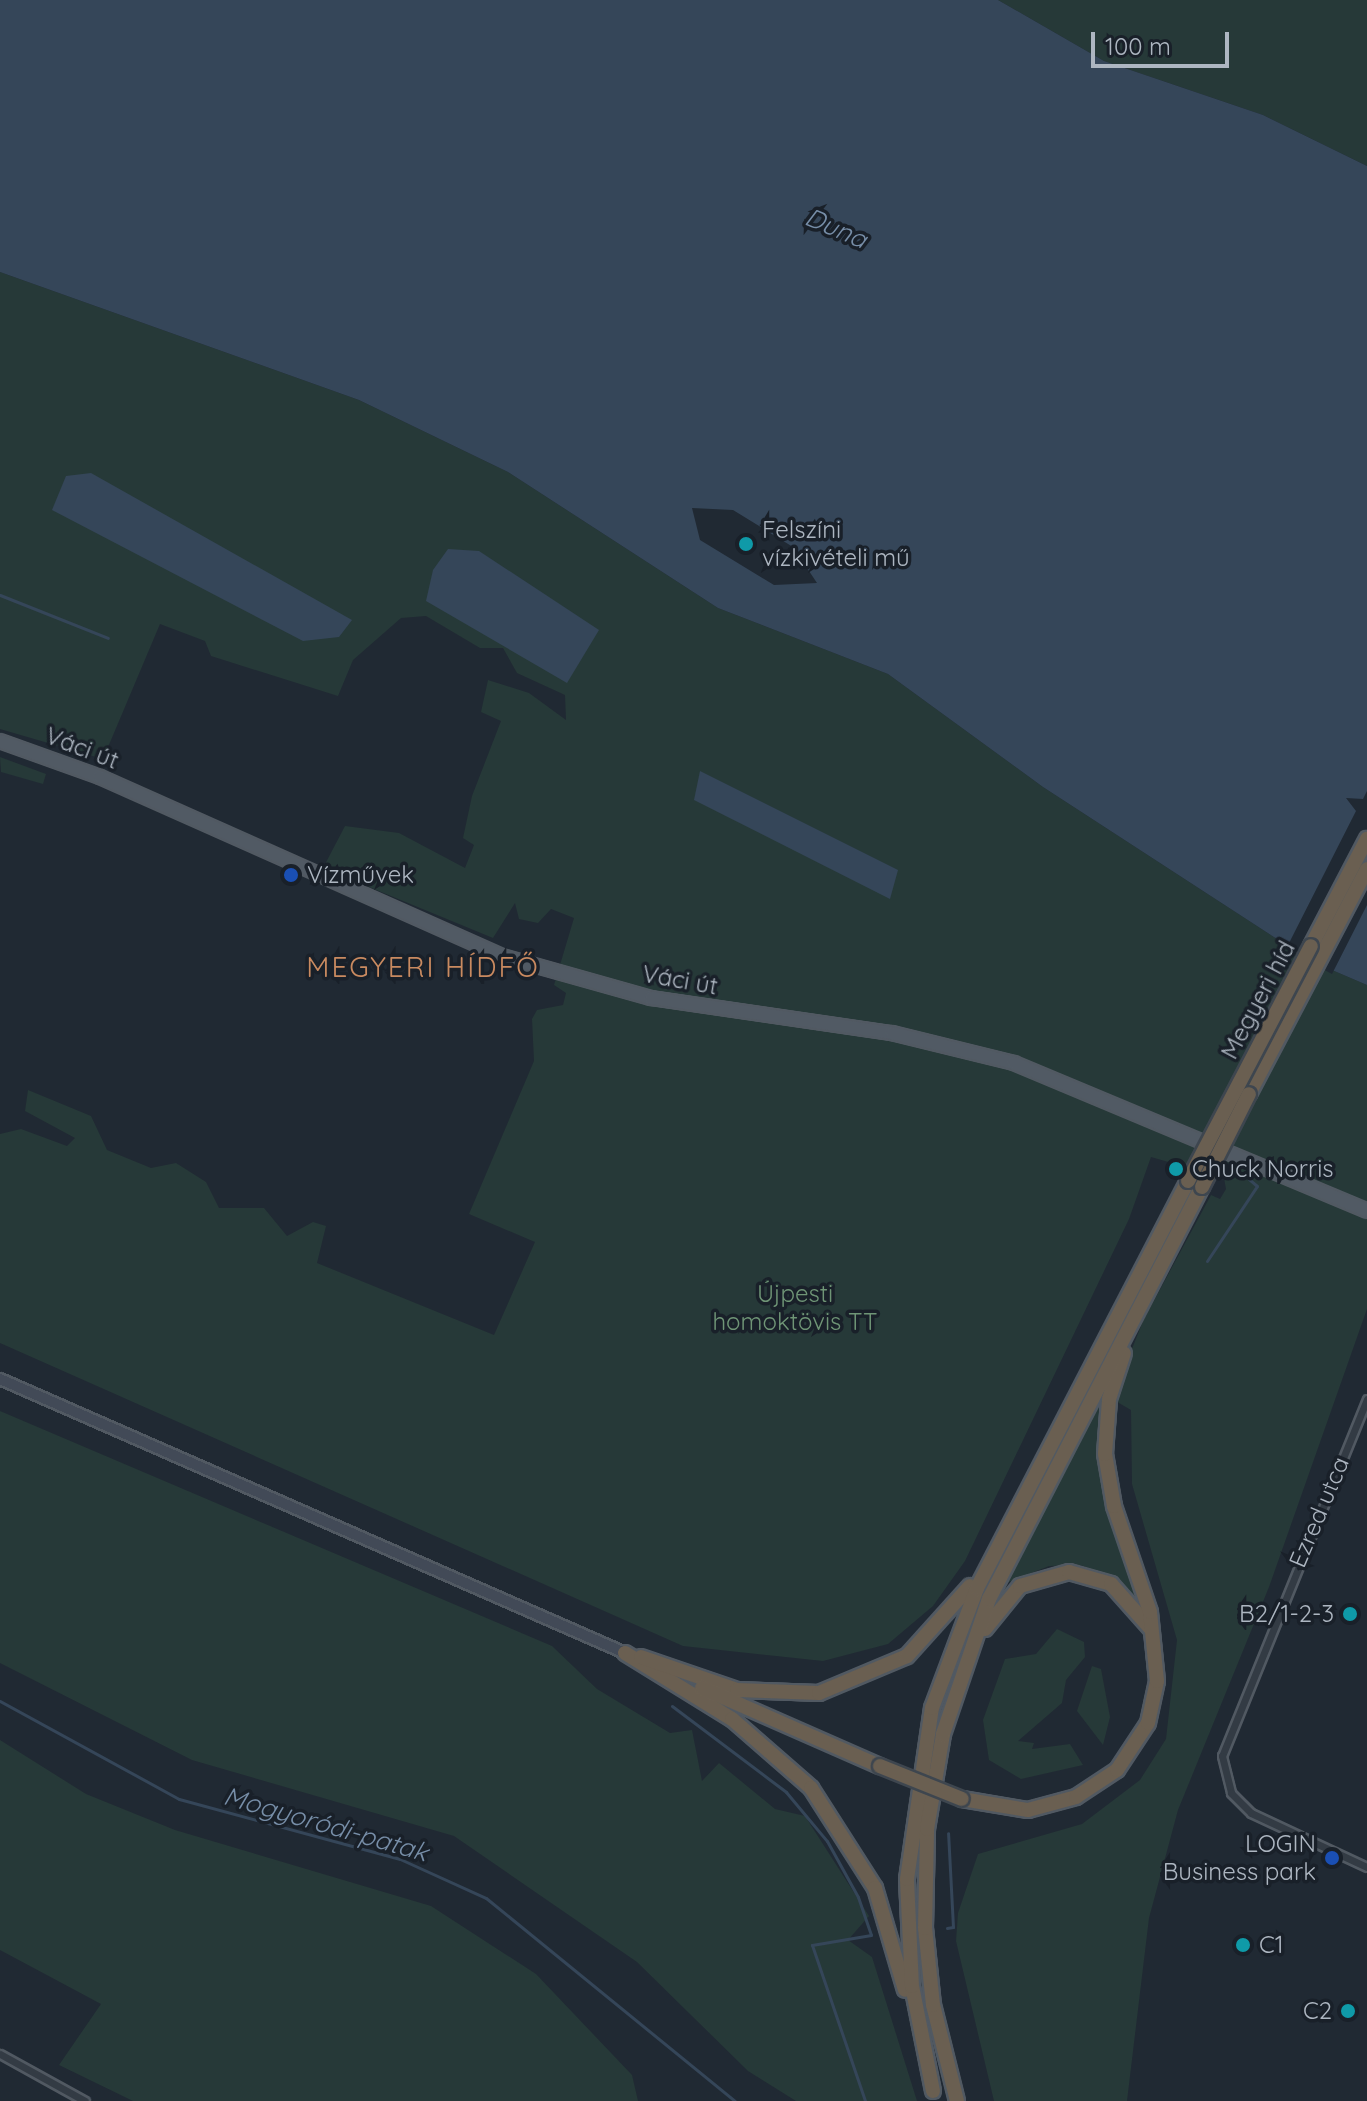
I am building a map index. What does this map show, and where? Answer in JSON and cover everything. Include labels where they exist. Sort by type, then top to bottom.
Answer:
[{"type":"highway","name":"Megyeri híd","points":[[1195,1184],[1367,839]]},
{"type":"highway","name":"Megyeri híd","points":[[1195,1184],[1367,869]]},
{"type":"highway","points":[[957,2101],[933,2005],[924,1899],[936,1769],[969,1653],[1014,1546],[1137,1311],[1195,1184]]},
{"type":"highway","points":[[934,2096],[908,1934],[914,1795],[950,1651],[1011,1517],[1195,1184]]},
{"type":"highway","points":[[625,1653],[880,1766],[962,1799],[1008,1810],[1045,1808],[1117,1770],[1153,1704],[1152,1632],[1105,1454],[1109,1399],[1137,1311]]},
{"type":"highway","points":[[625,1653],[737,1690],[791,1695],[846,1687],[932,1635],[1011,1517]]},
{"type":"highway","points":[[969,1653],[1008,1595],[1034,1578],[1069,1572],[1111,1584],[1152,1632]]},
{"type":"highway","points":[[625,1653],[753,1734],[841,1828],[883,1908],[934,2096]]},
{"type":"main road","name":"Váci út","points":[[0,741],[100,777],[505,957],[651,998],[892,1033],[1002,1059],[1367,1211]]},
{"type":"main road","points":[[0,1379],[625,1653]]},
{"type":"street","name":"Ezred utca","points":[[1367,1399],[1222,1756],[1231,1793],[1251,1813],[1367,1867]]},
{"type":"street","points":[[0,2054],[85,2101]]},
{"type":"green space","points":[[998,0],[1367,0],[1367,166],[1263,115],[1104,61]]},
{"type":"green space","name":"Újpesti homoktövis TT","points":[[0,272],[359,400],[508,472],[718,608],[888,674],[1043,787],[1311,961],[1367,985],[1367,1309],[1269,1587],[1178,1810],[1149,1918],[1127,2101],[994,2101],[956,1941],[958,1913],[978,1854],[1082,1824],[1140,1780],[1166,1739],[1177,1640],[1132,1484],[1131,1410],[1112,1399],[1143,1321],[1211,1195],[1220,1199],[1226,1189],[1224,1178],[1151,1157],[1129,1219],[965,1561],[933,1606],[888,1644],[823,1661],[683,1646],[0,1343],[0,1134],[21,1129],[67,1146],[75,1138],[25,1111],[28,1090],[91,1116],[107,1150],[151,1168],[176,1163],[206,1182],[219,1208],[264,1208],[287,1236],[313,1222],[326,1226],[317,1263],[494,1335],[535,1242],[469,1214],[534,1061],[532,1019],[537,1010],[563,1005],[566,993],[554,985],[574,918],[551,909],[538,923],[519,919],[515,903],[493,938],[323,868],[345,826],[399,833],[465,868],[474,845],[463,838],[472,796],[501,721],[481,712],[488,680],[529,693],[566,720],[565,695],[517,673],[503,648],[480,648],[426,616],[401,618],[353,660],[338,696],[211,656],[205,641],[160,624],[103,759],[0,729]]},
{"type":"green space","points":[[0,757],[46,774],[43,784],[1,772]]},
{"type":"green space","points":[[1099,1401],[1100,1479],[1138,1601],[1108,1575],[1080,1565],[1049,1566],[1002,1585]]},
{"type":"green space","points":[[0,1411],[552,1646],[597,1689],[670,1733],[692,1730],[702,1781],[719,1763],[775,1809],[805,1816],[869,1916],[848,1940],[872,1957],[917,2101],[796,2101],[748,2071],[637,1962],[454,1836],[192,1760],[0,1663]]},
{"type":"green space","points":[[1057,1629],[1084,1642],[1085,1657],[1066,1680],[1062,1703],[1018,1741],[1034,1743],[1032,1749],[1070,1744],[1083,1765],[1021,1779],[989,1760],[983,1720],[1005,1659],[1036,1654]]},
{"type":"green space","points":[[1092,1666],[1101,1669],[1110,1717],[1103,1745],[1077,1711]]},
{"type":"green space","points":[[0,1740],[86,1794],[175,1830],[431,1906],[536,1974],[632,2075],[638,2101],[133,2101],[59,2065],[101,2004],[0,1950]]},
{"type":"water","name":"Duna","points":[[0,0],[998,0],[1104,61],[1263,115],[1367,166],[1367,985],[1311,961],[1043,787],[888,674],[718,608],[508,472],[359,400],[0,272]],"holes":[[[692,508],[733,510],[793,547],[817,583],[774,585],[700,540]]]},
{"type":"water","points":[[91,473],[352,620],[339,637],[303,641],[52,510],[66,476]]},
{"type":"water","points":[[448,549],[479,551],[599,630],[567,683],[426,601],[433,570]]},
{"type":"water","points":[[700,771],[898,870],[890,899],[694,800]]},
{"type":"pier","points":[[1367,791],[1367,905],[1332,974],[1286,949],[1356,811],[1346,798],[1363,799]]},
{"type":"waterway","points":[[0,595],[108,638]]},
{"type":"waterway","points":[[1207,1261],[1257,1186],[1249,1179]]},
{"type":"waterway","name":"Mogyoródi-patak","points":[[0,1701],[179,1799],[400,1859],[486,1898],[735,2101]]},
{"type":"waterway","points":[[672,1706],[786,1792],[827,1841],[858,1897],[871,1935],[812,1945],[865,2101]]},
{"type":"waterway","points":[[947,1928],[953,1927],[948,1833]]},
{"type":"place","name":"Felszíni vízkivételi mű","points":[[746,544]]},
{"type":"place","name":"Vízművek","points":[[291,875]]},
{"type":"place","name":"Chuck Norris","points":[[1176,1169]]},
{"type":"place","name":"B2/1-2-3","points":[[1350,1614]]},
{"type":"place","name":"LOGIN Business park","points":[[1332,1858]]},
{"type":"place","name":"C1","points":[[1243,1945]]},
{"type":"place","name":"C2","points":[[1348,2011]]},
{"type":"district","name":"MEGYERI HÍDFŐ","points":[[423,967]]}]
